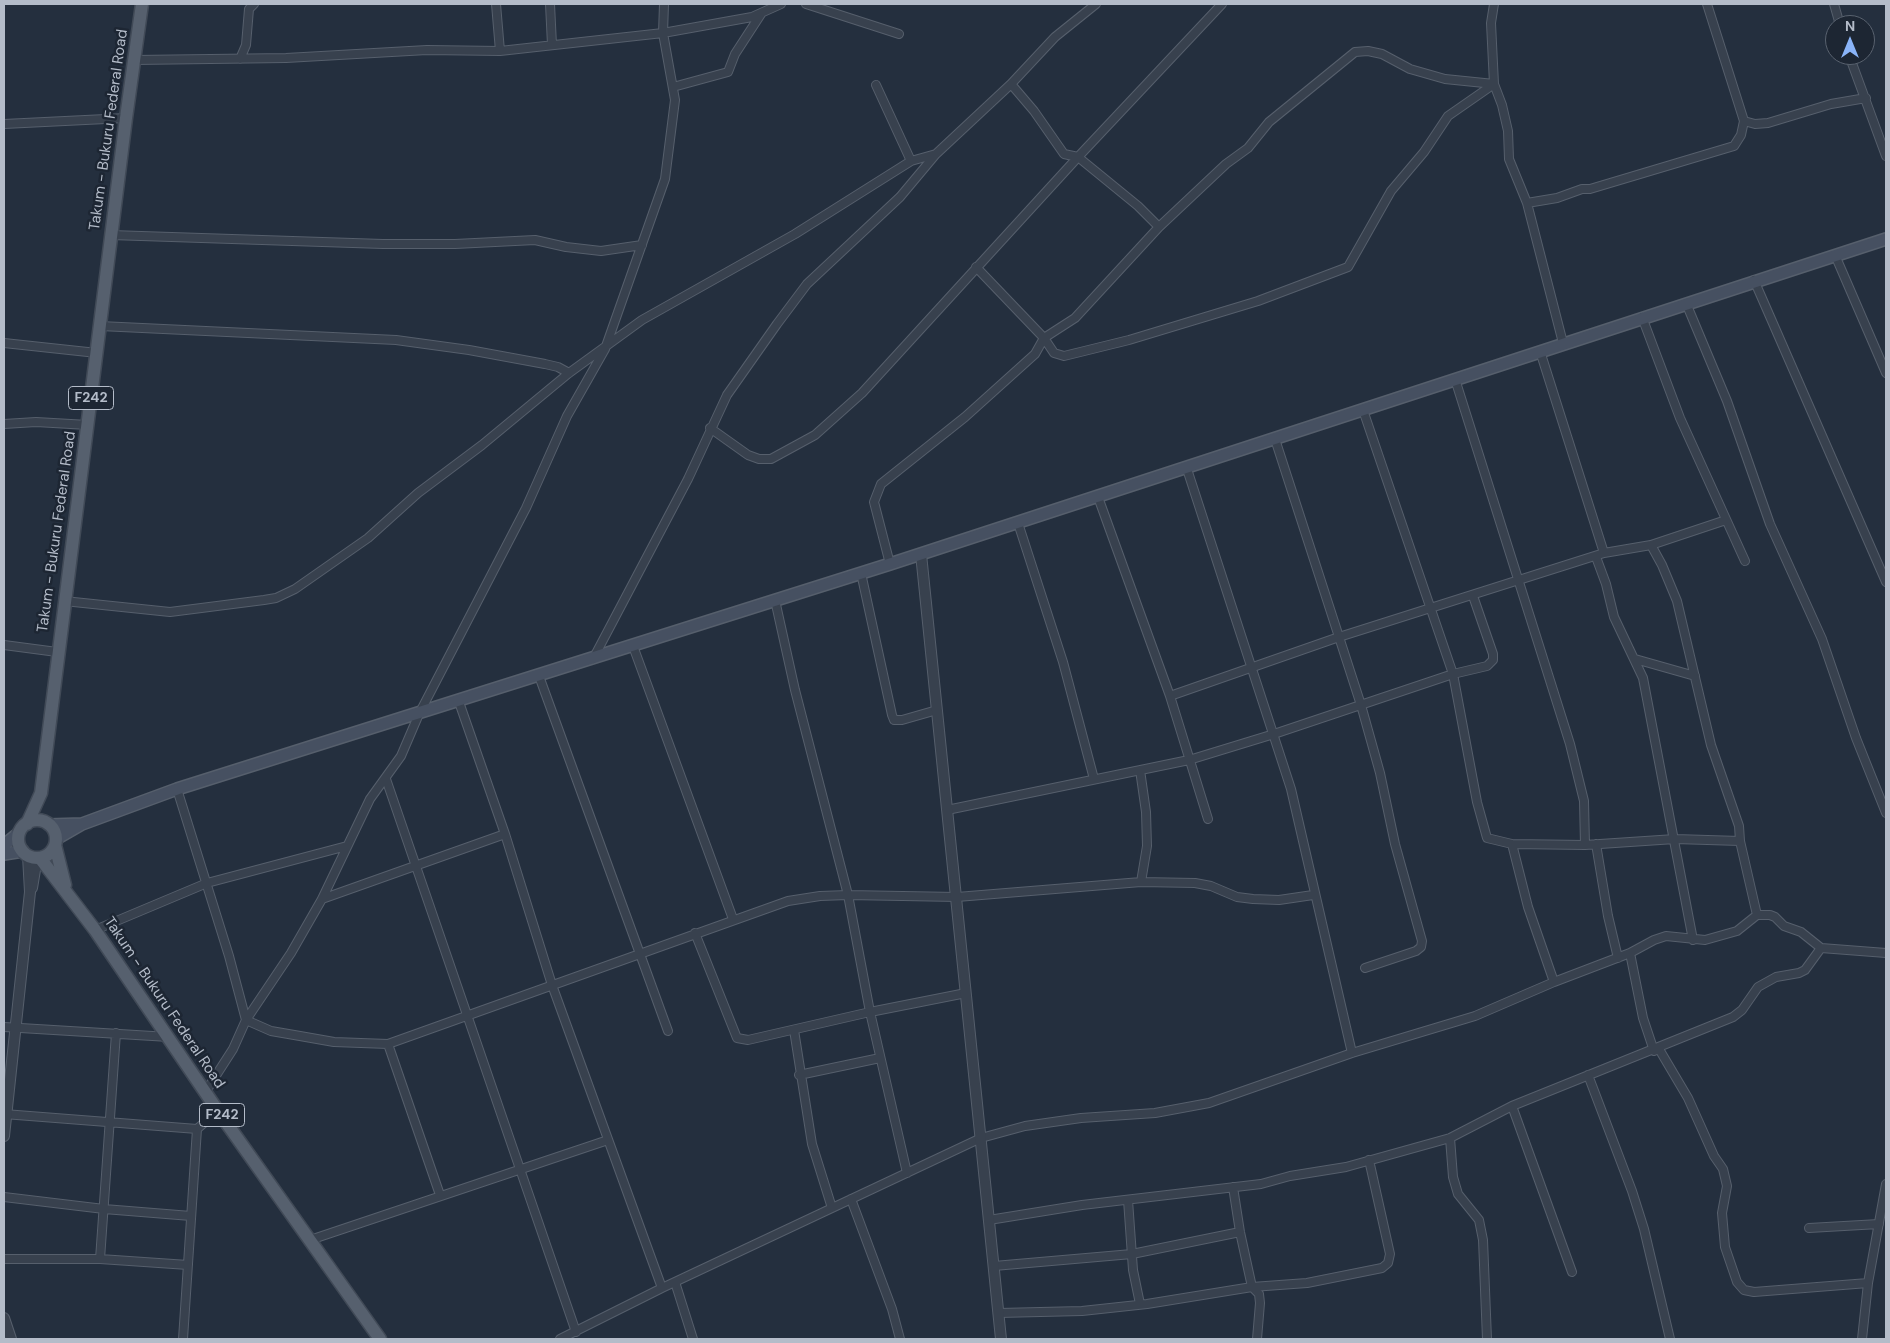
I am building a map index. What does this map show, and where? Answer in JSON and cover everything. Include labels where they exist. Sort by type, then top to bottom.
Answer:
[{"type":"main road","name":"Takum - Bukuru Federal Road","points":[[23,828],[41,793],[57,652],[142,4]]},
{"type":"main road","points":[[4,854],[32,856],[52,851],[55,842],[82,824],[177,789],[459,702],[1187,469],[1686,302],[1886,239]]},
{"type":"main road","name":"F242","points":[[41,793],[47,824],[55,842],[66,890]]},
{"type":"main road","points":[[4,845],[33,821],[47,824],[82,824]]},
{"type":"main road","name":"F242","points":[[23,828],[18,839],[32,856]]},
{"type":"main road","name":"Takum - Bukuru Federal Road","points":[[32,856],[66,890],[95,930],[218,1110],[380,1339]]},
{"type":"street","points":[[240,59],[246,45],[249,9],[254,4]]},
{"type":"street","points":[[496,4],[500,51]]},
{"type":"street","points":[[550,4],[552,45]]},
{"type":"street","points":[[206,1091],[233,1049],[246,1020],[291,953],[322,899],[370,799],[401,756],[419,714],[526,508],[567,416],[605,349],[665,179],[675,100],[663,33],[664,4]]},
{"type":"street","points":[[135,60],[240,59],[427,50],[500,51],[663,33],[752,18],[782,4]]},
{"type":"street","points":[[806,4],[899,34]]},
{"type":"street","points":[[592,659],[688,479],[710,428],[727,395],[777,324],[808,284],[900,197],[936,154],[1011,84],[1055,38],[1096,4]]},
{"type":"street","points":[[710,428],[748,455],[759,459],[770,459],[815,435],[862,393],[976,267],[1222,4]]},
{"type":"street","points":[[1494,4],[1491,23],[1494,84],[1508,130],[1509,159],[1527,203],[1563,343]]},
{"type":"street","points":[[1527,203],[1557,198],[1582,189],[1590,190],[1734,146],[1741,135],[1744,121],[1707,4]]},
{"type":"street","points":[[673,87],[728,72],[734,54],[761,14]]},
{"type":"street","points":[[890,564],[874,502],[881,484],[965,418],[1035,354],[1044,338],[1074,318],[1159,227],[1226,164],[1248,148],[1269,122],[1355,52],[1368,51],[1382,54],[1410,69],[1445,79],[1494,84]]},
{"type":"street","points":[[1852,65],[1866,98],[1886,156]]},
{"type":"street","points":[[1011,84],[1034,111],[1064,154],[1078,157],[1138,206],[1159,227]]},
{"type":"street","points":[[976,267],[1044,338],[1054,353],[1064,356],[1077,354],[1258,301],[1348,267],[1391,191],[1424,152],[1448,116],[1494,84]]},
{"type":"street","points":[[876,85],[911,160]]},
{"type":"street","points":[[1744,121],[1755,124],[1768,123],[1831,104],[1866,98]]},
{"type":"street","points":[[4,124],[126,118]]},
{"type":"street","points":[[64,601],[170,612],[276,598],[295,589],[368,538],[418,493],[482,446],[569,374],[642,320],[795,234],[911,160],[936,154]]},
{"type":"street","points":[[111,235],[383,244],[455,244],[535,240],[566,247],[601,251],[642,245]]},
{"type":"street","points":[[1835,255],[1886,373]]},
{"type":"street","points":[[1754,280],[1886,582]]},
{"type":"street","points":[[1686,302],[1727,401],[1770,524],[1822,639],[1856,738],[1886,814]]},
{"type":"street","points":[[1642,317],[1680,418],[1745,561]]},
{"type":"street","points":[[100,326],[396,340],[469,350],[545,364],[558,367],[569,374]]},
{"type":"street","points":[[4,343],[97,353]]},
{"type":"street","points":[[1540,351],[1604,553]]},
{"type":"street","points":[[1455,379],[1570,744],[1584,801],[1585,845]]},
{"type":"street","points":[[1363,410],[1453,674],[1484,833],[1492,841],[1512,844],[1585,845],[1675,839],[1740,841]]},
{"type":"street","points":[[4,424],[36,422],[88,425]]},
{"type":"street","points":[[1275,440],[1361,705],[1380,773],[1394,844],[1422,941],[1421,947],[1416,951],[1365,968]]},
{"type":"street","points":[[1187,469],[1291,789],[1352,1053]]},
{"type":"street","points":[[1098,497],[1170,696],[1208,819]]},
{"type":"street","points":[[1170,696],[1339,637],[1518,582],[1604,553],[1651,545],[1726,520]]},
{"type":"street","points":[[1018,522],[1063,662],[1094,779]]},
{"type":"street","points":[[1651,545],[1662,565],[1677,602],[1711,745],[1739,826],[1740,841],[1757,916]]},
{"type":"street","points":[[921,554],[1002,1339]]},
{"type":"street","points":[[1596,557],[1606,584],[1614,617],[1643,678],[1693,940]]},
{"type":"street","points":[[861,573],[894,720],[902,720],[937,710]]},
{"type":"street","points":[[947,810],[1189,760],[1274,734],[1453,674],[1487,666],[1493,660],[1473,596]]},
{"type":"street","points":[[775,600],[795,690],[848,895],[870,1012],[907,1172]]},
{"type":"street","points":[[4,644],[57,652]]},
{"type":"street","points":[[633,646],[733,919]]},
{"type":"street","points":[[1635,659],[1695,676]]},
{"type":"street","points":[[539,676],[668,1031]]},
{"type":"street","points":[[459,702],[506,834],[552,985],[662,1288]]},
{"type":"street","points":[[1140,770],[1146,812],[1147,846],[1140,882]]},
{"type":"street","points":[[386,779],[576,1332]]},
{"type":"street","points":[[177,789],[207,883],[246,1020]]},
{"type":"street","points":[[322,899],[506,834]]},
{"type":"street","points":[[1512,844],[1528,907],[1554,982]]},
{"type":"street","points":[[1596,844],[1608,916],[1618,958]]},
{"type":"street","points":[[95,930],[207,883],[347,846]]},
{"type":"street","points":[[4,1136],[30,892],[32,856]]},
{"type":"street","points":[[246,1020],[271,1031],[334,1042],[388,1044],[467,1014],[640,955],[788,900],[820,896],[957,897],[1140,882],[1195,883],[1211,886],[1237,897],[1253,899],[1279,900],[1314,894]]},
{"type":"street","points":[[560,1339],[662,1288],[981,1138],[1025,1126],[1081,1118],[1155,1113],[1209,1102],[1352,1053],[1475,1016],[1554,982],[1630,953],[1666,936],[1705,940],[1737,931],[1757,916],[1775,917],[1784,926],[1801,932],[1821,948],[1886,953]]},
{"type":"street","points":[[695,933],[737,1038],[748,1040],[870,1012],[966,993]]},
{"type":"street","points":[[989,1220],[1128,1200],[1261,1184],[1290,1176],[1346,1167],[1450,1138],[1512,1106],[1656,1050],[1733,1017],[1742,1010],[1758,986],[1776,977],[1799,974],[1805,970],[1821,948]]},
{"type":"street","points":[[1630,953],[1643,1018],[1656,1050],[1688,1098],[1714,1156],[1723,1169],[1727,1186],[1722,1213],[1725,1247],[1737,1282],[1744,1290],[1754,1292],[1868,1283]]},
{"type":"street","points":[[4,1027],[169,1037]]},
{"type":"street","points":[[794,1030],[799,1074],[812,1144],[832,1208]]},
{"type":"street","points":[[100,1259],[116,1033]]},
{"type":"street","points":[[388,1044],[440,1195]]},
{"type":"street","points":[[799,1074],[880,1058]]},
{"type":"street","points":[[1588,1075],[1634,1199],[1670,1339]]},
{"type":"street","points":[[1512,1106],[1572,1272]]},
{"type":"street","points":[[183,1339],[197,1130],[218,1110]]},
{"type":"street","points":[[5,1114],[197,1130]]},
{"type":"street","points":[[1450,1138],[1453,1177],[1458,1194],[1479,1220],[1483,1240],[1487,1339]]},
{"type":"street","points":[[310,1240],[608,1140]]},
{"type":"street","points":[[999,1313],[1082,1310],[1140,1304],[1252,1288],[1308,1283],[1382,1268],[1388,1263],[1390,1254],[1369,1160]]},
{"type":"street","points":[[1862,1339],[1868,1283],[1886,1184]]},
{"type":"street","points":[[1233,1187],[1252,1288],[1258,1294],[1260,1303],[1257,1339]]},
{"type":"street","points":[[4,1198],[191,1216]]},
{"type":"street","points":[[851,1199],[892,1309],[900,1339]]},
{"type":"street","points":[[1128,1200],[1132,1254],[1140,1304]]},
{"type":"street","points":[[1809,1228],[1879,1224]]},
{"type":"street","points":[[994,1266],[1132,1254],[1240,1232]]},
{"type":"street","points":[[4,1259],[100,1259],[188,1265]]},
{"type":"street","points":[[675,1282],[693,1339]]},
{"type":"street","points":[[4,1318],[11,1339]]}]
